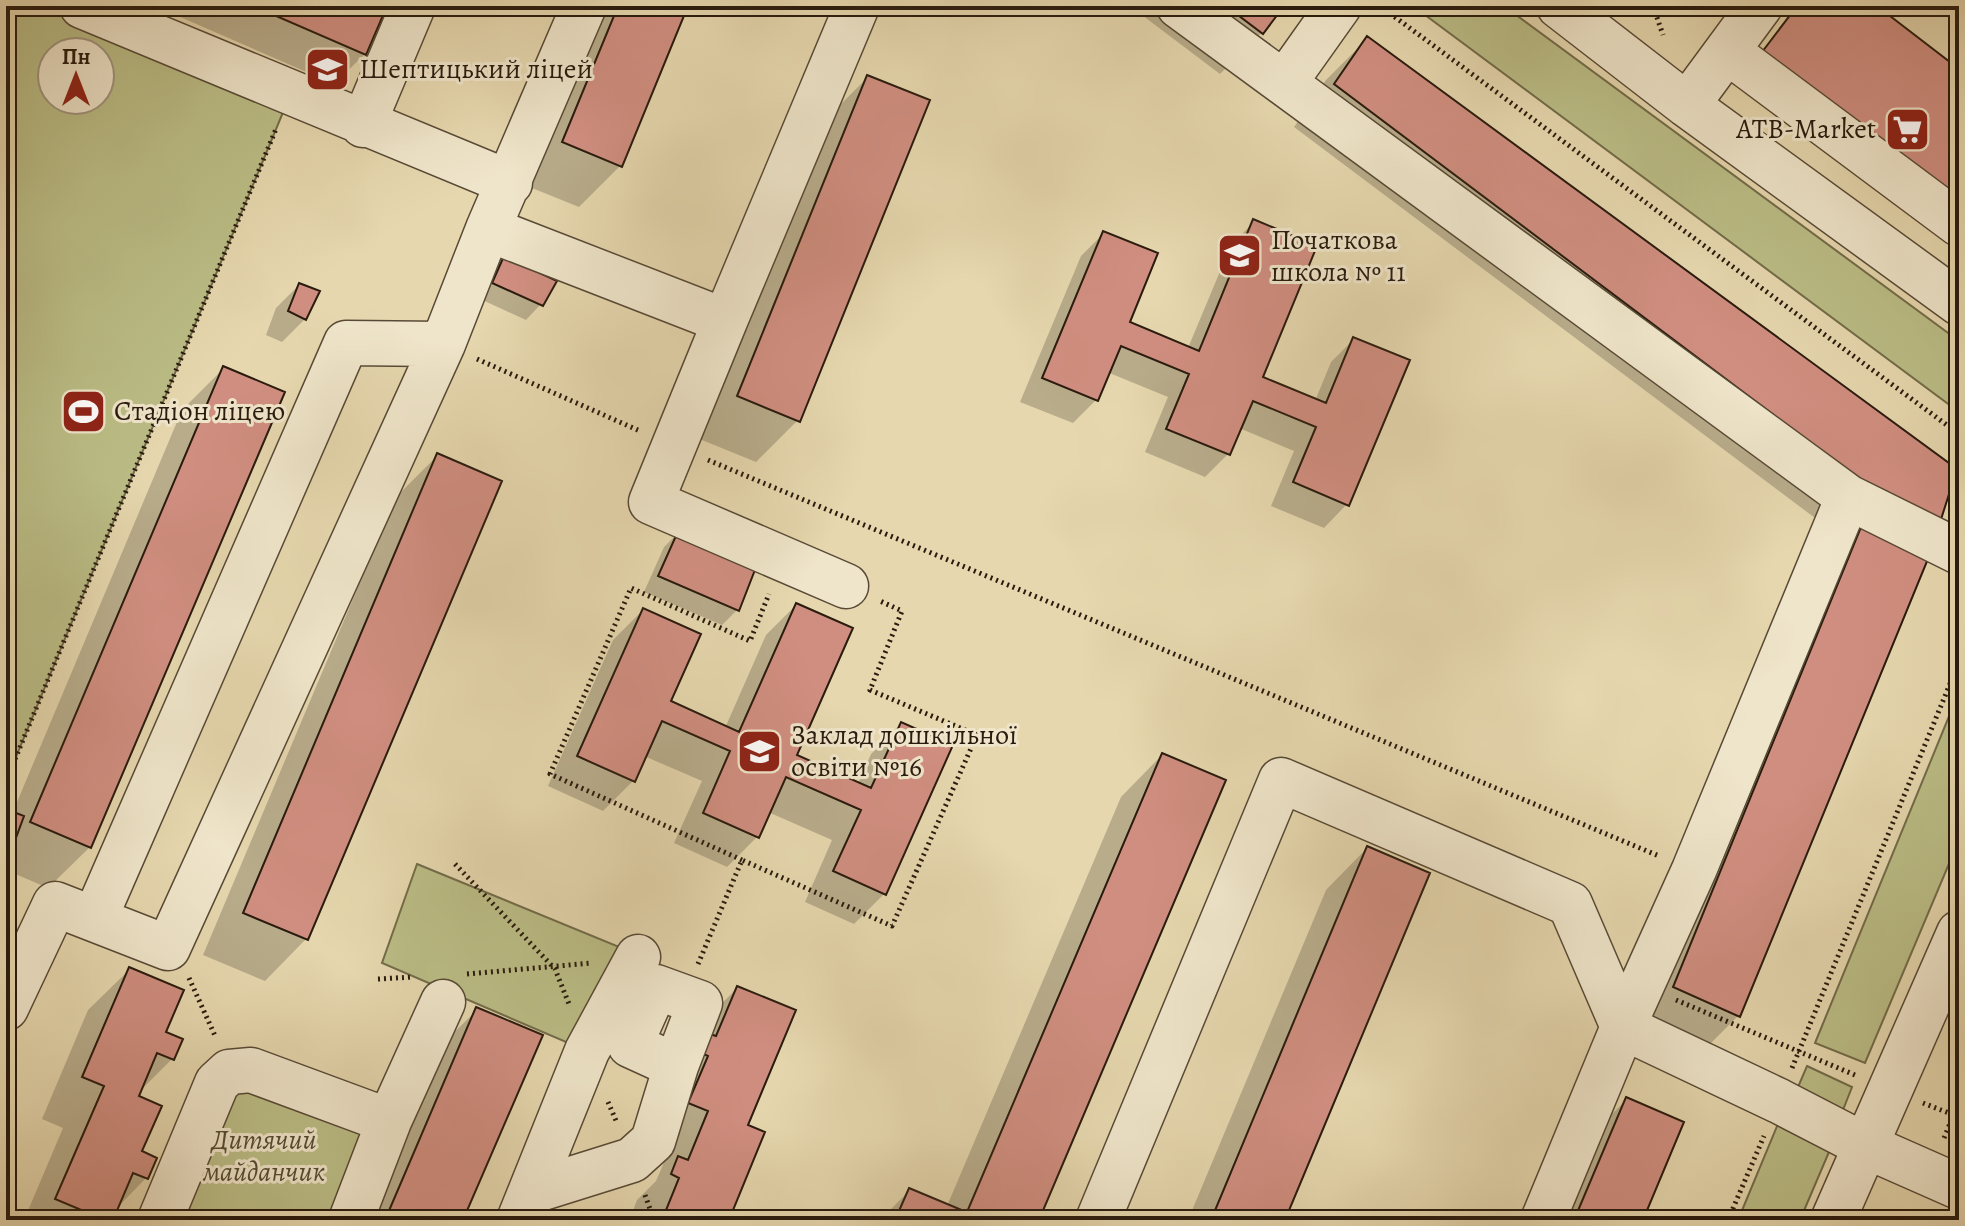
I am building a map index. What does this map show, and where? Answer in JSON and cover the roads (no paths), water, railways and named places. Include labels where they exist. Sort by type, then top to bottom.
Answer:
[{"type":"street","points":[[82,6],[363,125],[510,183]]},
{"type":"street","points":[[363,125],[413,6]]},
{"type":"street","points":[[6,1008],[55,904],[168,948],[443,344],[488,229],[584,6]]},
{"type":"street","points":[[846,586],[651,502],[857,6]]},
{"type":"street","points":[[1179,6],[1848,497],[1959,552]]},
{"type":"street","points":[[1285,82],[1339,6]]},
{"type":"street","points":[[1559,6],[1687,105],[1951,280]]},
{"type":"street","points":[[1687,105],[1760,6]]},
{"type":"street","points":[[1727,51],[1959,224]]},
{"type":"street","points":[[488,229],[725,321]]},
{"type":"street","points":[[95,918],[346,343],[443,344]]},
{"type":"street","points":[[1543,1220],[1623,1027],[1694,870],[1848,497]]},
{"type":"street","points":[[1098,1220],[1281,780],[1570,904],[1623,1027],[1866,1146],[1959,1187]]},
{"type":"street","points":[[1833,1220],[1959,933]]},
{"type":"street","points":[[526,1206],[587,1051],[638,957]]},
{"type":"street","points":[[351,1220],[439,984]]},
{"type":"street","points":[[526,1206],[632,1160],[653,1141],[676,1066]]},
{"type":"street","points":[[160,1220],[217,1083],[229,1072],[251,1070],[389,1121]]},
{"type":"place","name":"Шептицький ліцей","points":[[328,69]]},
{"type":"place","name":"ATB-Market","points":[[1907,129]]},
{"type":"place","name":"Початкова школа № 11","points":[[1240,256]]},
{"type":"place","name":"Стадіон ліцею","points":[[83,411]]},
{"type":"place","name":"Заклад дошкільної освіти №16","points":[[760,751]]},
{"type":"park label","name":"Дитячий майданчик","points":[[264,1156]]}]
